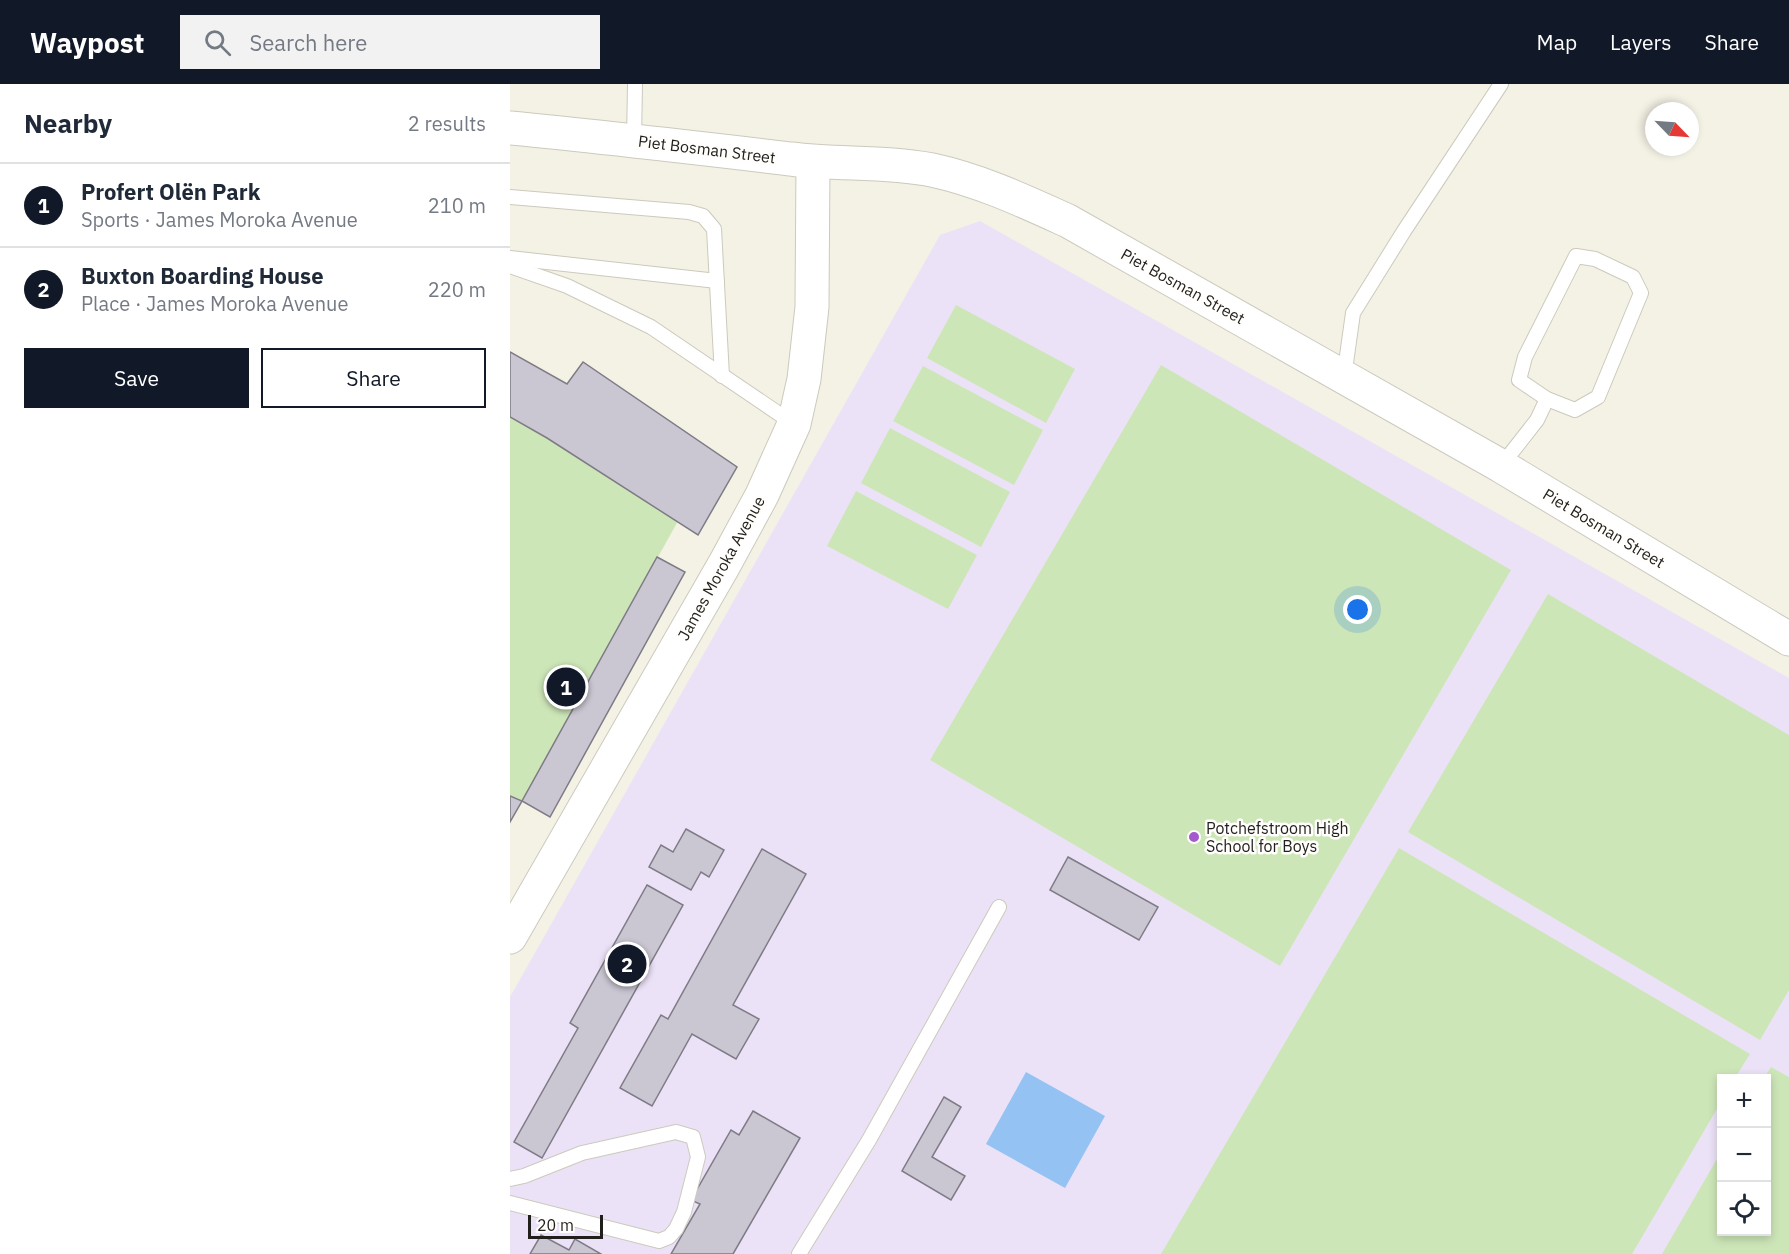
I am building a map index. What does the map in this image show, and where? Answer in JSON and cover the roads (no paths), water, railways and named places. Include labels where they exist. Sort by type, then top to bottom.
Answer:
[{"type":"street","name":"Piet Bosman Street","points":[[510,128],[634,140],[813,162],[905,166],[956,176],[1012,195],[1068,221],[1501,466],[1789,639]]},
{"type":"street","name":"James Moroka Avenue","points":[[510,937],[724,565],[762,495],[794,424],[804,379],[812,307],[813,162]]},
{"type":"lane","points":[[634,140],[635,84]]},
{"type":"lane","points":[[1344,377],[1353,313],[1501,84]]},
{"type":"lane","points":[[510,197],[689,212],[703,216],[714,229],[718,342],[722,376]]},
{"type":"lane","points":[[1576,256],[1595,259],[1634,277],[1641,293],[1598,398],[1575,410],[1547,399],[1519,380],[1524,357],[1576,256]]},
{"type":"lane","points":[[510,258],[717,281]]},
{"type":"lane","points":[[510,266],[567,286],[651,327],[794,424]]},
{"type":"lane","points":[[1501,466],[1537,420],[1547,399]]},
{"type":"lane","points":[[799,1254],[869,1140],[999,907]]},
{"type":"lane","points":[[510,1179],[524,1176],[582,1153],[676,1132],[693,1137],[698,1157],[680,1222],[669,1237],[659,1241],[510,1203]]},
{"type":"water","points":[[1026,1072],[1105,1116],[1065,1188],[986,1144]]},
{"type":"place","name":"Profert Olën Park","points":[[566,687]]},
{"type":"place","name":"Potchefstroom High School for Boys","points":[[1194,837]]},
{"type":"place","name":"Buxton Boarding House","points":[[627,964]]}]
